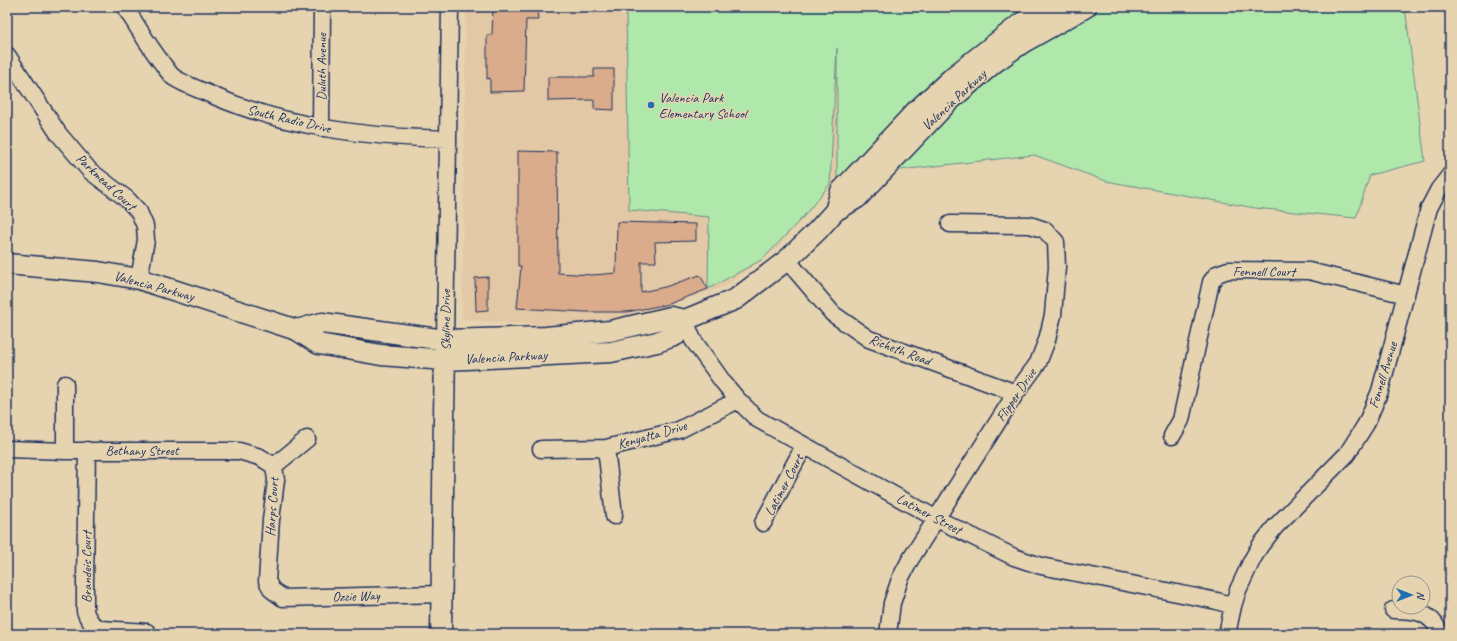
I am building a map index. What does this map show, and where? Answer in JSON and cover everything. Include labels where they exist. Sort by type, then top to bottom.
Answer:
[{"type":"main road","name":"Valencia Parkway","points":[[836,211],[841,191],[915,112],[954,76],[1023,22],[1051,7]]},
{"type":"main road","name":"Valencia Parkway","points":[[297,330],[322,323],[445,340],[546,337],[610,331],[671,317],[685,320],[736,299],[787,260],[836,211],[857,198],[948,103],[995,62],[1022,43],[1086,7]]},
{"type":"main road","name":"Valencia Parkway","points":[[7,264],[98,272],[139,279],[297,330],[319,344],[381,355],[445,360],[611,352],[657,342],[676,335],[685,320]]},
{"type":"main road","name":"Skyline Drive","points":[[441,634],[445,340]]},
{"type":"street","name":"South Radio Drive","points":[[125,7],[148,46],[172,76],[236,106],[271,117],[321,128],[380,136],[448,139]]},
{"type":"street","name":"Duluth Avenue","points":[[321,128],[322,7]]},
{"type":"street","name":"Skyline Drive","points":[[445,340],[450,7]]},
{"type":"street","name":"Parkmead Court","points":[[7,55],[58,133],[90,171],[128,199],[139,212],[145,226],[146,240],[139,279]]},
{"type":"street","name":"Fennell Avenue","points":[[1227,634],[1233,606],[1244,575],[1260,546],[1275,527],[1347,454],[1366,424],[1380,391],[1429,208],[1439,189],[1450,175]]},
{"type":"street","name":"Flipper Drive","points":[[888,634],[892,602],[900,579],[914,554],[1016,393],[1038,363],[1047,340],[1053,315],[1057,267],[1056,242],[1045,230],[1030,225],[950,224]]},
{"type":"street","name":"Richeth Road","points":[[787,260],[833,314],[869,339],[1016,393]]},
{"type":"street","name":"Fennell Court","points":[[1172,436],[1181,420],[1211,282],[1217,274],[1228,270],[1309,271],[1406,295]]},
{"type":"street","name":"Latimer Street","points":[[685,320],[693,340],[723,382],[757,419],[937,519],[1014,557],[1041,566],[1233,606]]},
{"type":"street","points":[[65,451],[66,384]]},
{"type":"street","name":"Kenyatta Drive","points":[[614,516],[606,448],[679,430],[738,400]]},
{"type":"street","name":"Harps Court","points":[[272,590],[267,581],[271,520],[276,480],[274,466],[307,439]]},
{"type":"street","name":"Latimer Court","points":[[763,523],[804,446]]},
{"type":"street","points":[[541,449],[606,448]]},
{"type":"street","name":"Bethany Street","points":[[7,449],[65,451],[239,451],[260,457],[274,466]]},
{"type":"street","name":"Brandeis Court","points":[[87,450],[85,611],[92,624],[101,629],[147,632]]},
{"type":"street","name":"Ozzie Way","points":[[272,590],[282,598],[442,594]]},
{"type":"street","points":[[1425,615],[1435,624],[1440,634]]},
{"type":"shaded area","name":"Valencia Park Elementary School","points":[[466,7],[838,7],[837,177],[777,249],[723,287],[642,315],[546,326],[462,319]]},
{"type":"green space","points":[[626,7],[1405,7],[1425,161],[1370,175],[1356,218],[1255,208],[1106,181],[1034,155],[837,177],[837,48],[830,184],[804,216],[763,259],[708,289],[709,217],[629,210]]},
{"type":"building","points":[[493,7],[525,7],[525,9],[537,9],[538,20],[526,20],[524,91],[490,92],[490,78],[487,79],[487,35],[492,35]]},
{"type":"building","points":[[594,69],[614,69],[614,110],[594,109],[594,100],[548,101],[548,77],[594,77]]},
{"type":"building","points":[[518,151],[557,152],[558,273],[593,275],[616,273],[617,222],[696,224],[696,241],[655,242],[656,262],[641,262],[641,292],[665,287],[700,275],[708,289],[669,304],[627,312],[585,312],[517,308],[521,266],[518,266]]},
{"type":"building","points":[[488,277],[488,310],[476,311],[475,278]]},
{"type":"place","name":"Valencia Park Elementary School","points":[[651,105]]}]
